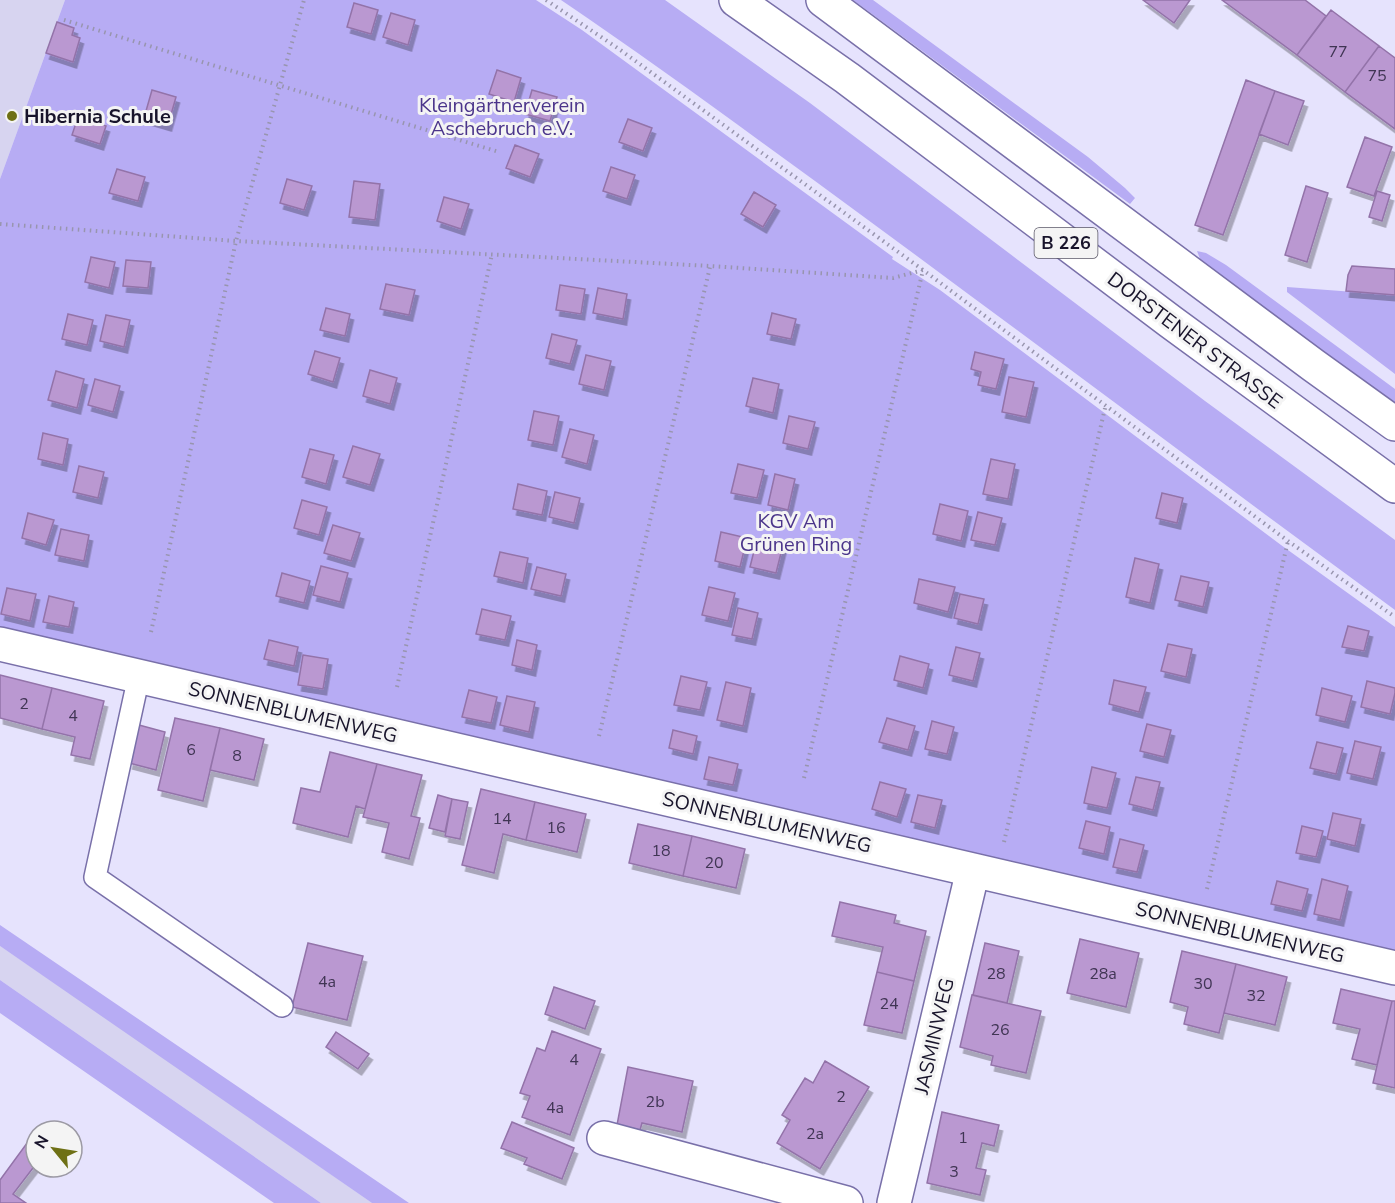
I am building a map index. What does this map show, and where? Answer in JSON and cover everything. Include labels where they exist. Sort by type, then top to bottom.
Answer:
[{"type":"street","name":"DORSTENER STRASSE","points":[[735,0],[847,78],[1171,322],[1395,486]]},
{"type":"street","name":"B 226","points":[[823,0],[1395,424]]},
{"type":"street","name":"SONNENBLUMENWEG","points":[[0,644],[1395,968]]},
{"type":"street","name":"JASMINWEG","points":[[894,1203],[973,870]]},
{"type":"street","points":[[604,1138],[846,1203]]},
{"type":"lane","points":[[139,676],[95,877],[282,1006]]},
{"type":"path","points":[[151,632],[236,241],[304,0]]},
{"type":"path","points":[[546,0],[619,49],[1106,404],[1288,541],[1395,617]]},
{"type":"path","points":[[64,20],[499,152]]},
{"type":"path","points":[[0,224],[236,241],[893,278],[923,270]]},
{"type":"path","points":[[397,687],[492,254]]},
{"type":"path","points":[[599,736],[710,266]]},
{"type":"path","points":[[804,778],[923,270]]},
{"type":"path","points":[[1002,849],[1106,404]]},
{"type":"path","points":[[1205,896],[1288,541]]},
{"type":"shaded area","name":"Hibernia Schule","points":[[0,0],[65,0],[0,179]]},
{"type":"shaded area","points":[[0,946],[372,1203],[321,1203],[0,980]]},
{"type":"green space","name":"KGV Am Grünen Ring","points":[[65,0],[536,0],[582,30],[893,257],[892,259],[940,290],[1281,545],[1395,627],[1395,958],[0,633],[0,179]]},
{"type":"green space","points":[[561,0],[665,0],[810,103],[1205,401],[1395,540],[1395,610],[815,181]]},
{"type":"green space","points":[[853,0],[873,0],[1088,157],[1135,198],[1130,204]]},
{"type":"green space","points":[[1197,251],[1206,253],[1226,265],[1395,389],[1395,405],[1200,259]]},
{"type":"green space","points":[[1287,287],[1395,295],[1395,374],[1287,292]]},
{"type":"green space","points":[[0,925],[409,1203],[372,1203],[0,946]]},
{"type":"green space","points":[[0,980],[321,1203],[274,1203],[0,1013]]},
{"type":"building","points":[[1143,0],[1190,0],[1174,23]]},
{"type":"building","points":[[1222,0],[1305,0],[1326,16],[1297,55]]},
{"type":"building","points":[[354,3],[378,10],[371,34],[347,27]]},
{"type":"building","points":[[1331,10],[1379,46],[1345,92],[1297,55]]},
{"type":"building","points":[[391,13],[415,20],[408,45],[383,37]]},
{"type":"building","points":[[57,22],[74,28],[72,35],[80,38],[73,62],[46,53]]},
{"type":"building","points":[[1379,46],[1395,58],[1395,129],[1345,92]]},
{"type":"building","points":[[497,70],[521,78],[514,102],[489,94]]},
{"type":"building","points":[[1246,80],[1275,91],[1223,235],[1195,225]]},
{"type":"building","points":[[152,90],[176,97],[168,125],[144,118]]},
{"type":"building","points":[[532,90],[557,97],[550,121],[525,114]]},
{"type":"building","points":[[1275,91],[1304,101],[1288,145],[1259,134]]},
{"type":"building","points":[[78,117],[106,126],[100,144],[72,135]]},
{"type":"building","points":[[628,119],[652,128],[643,151],[619,142]]},
{"type":"building","points":[[1365,137],[1392,147],[1374,196],[1347,187]]},
{"type":"building","points":[[515,145],[539,154],[530,177],[506,168]]},
{"type":"building","points":[[611,167],[635,175],[627,199],[603,191]]},
{"type":"building","points":[[117,169],[145,177],[138,201],[109,193]]},
{"type":"building","points":[[287,179],[312,186],[304,210],[280,203]]},
{"type":"building","points":[[354,181],[380,184],[375,220],[349,217]]},
{"type":"building","points":[[1306,186],[1328,193],[1307,262],[1285,255]]},
{"type":"building","points":[[1377,191],[1390,195],[1382,221],[1369,217]]},
{"type":"building","points":[[754,192],[776,205],[763,227],[741,214]]},
{"type":"building","points":[[444,197],[469,204],[461,229],[437,221]]},
{"type":"building","points":[[91,257],[115,262],[109,288],[85,282]]},
{"type":"building","points":[[126,260],[151,262],[148,288],[123,286]]},
{"type":"building","points":[[1352,266],[1395,269],[1395,295],[1346,291]]},
{"type":"building","points":[[386,284],[415,290],[409,315],[380,309]]},
{"type":"building","points":[[560,285],[585,289],[581,314],[556,310]]},
{"type":"building","points":[[598,288],[627,294],[623,319],[593,313]]},
{"type":"building","points":[[326,308],[350,314],[345,336],[320,330]]},
{"type":"building","points":[[772,313],[796,319],[791,339],[767,334]]},
{"type":"building","points":[[68,314],[93,320],[87,345],[62,339]]},
{"type":"building","points":[[106,315],[130,320],[124,347],[100,341]]},
{"type":"building","points":[[552,334],[577,340],[570,364],[546,358]]},
{"type":"building","points":[[315,351],[340,358],[333,382],[308,374]]},
{"type":"building","points":[[975,352],[1004,359],[996,389],[978,385],[981,372],[971,369]]},
{"type":"building","points":[[586,355],[611,361],[604,390],[579,384]]},
{"type":"building","points":[[370,370],[397,378],[390,404],[363,396]]},
{"type":"building","points":[[56,371],[84,379],[77,408],[48,400]]},
{"type":"building","points":[[1009,377],[1034,382],[1026,417],[1002,412]]},
{"type":"building","points":[[753,378],[779,384],[773,413],[746,406]]},
{"type":"building","points":[[95,379],[120,386],[113,412],[88,405]]},
{"type":"building","points":[[534,411],[559,416],[553,445],[528,440]]},
{"type":"building","points":[[789,416],[815,422],[808,449],[783,443]]},
{"type":"building","points":[[570,429],[594,435],[587,464],[562,457]]},
{"type":"building","points":[[43,433],[68,439],[63,465],[38,459]]},
{"type":"building","points":[[353,446],[380,454],[370,485],[343,477]]},
{"type":"building","points":[[310,449],[334,455],[326,484],[302,477]]},
{"type":"building","points":[[991,459],[1015,464],[1008,499],[983,494]]},
{"type":"building","points":[[738,464],[764,470],[757,498],[731,493]]},
{"type":"building","points":[[79,466],[104,472],[98,498],[73,492]]},
{"type":"building","points":[[775,474],[795,479],[788,510],[768,505]]},
{"type":"building","points":[[518,484],[547,491],[542,515],[513,509]]},
{"type":"building","points":[[555,492],[580,498],[574,523],[549,517]]},
{"type":"building","points":[[1162,493],[1183,498],[1177,523],[1156,518]]},
{"type":"building","points":[[302,500],[327,507],[319,535],[294,528]]},
{"type":"building","points":[[940,504],[968,511],[961,541],[933,534]]},
{"type":"building","points":[[978,512],[1002,518],[995,545],[971,540]]},
{"type":"building","points":[[28,513],[54,520],[46,545],[22,538]]},
{"type":"building","points":[[333,525],[360,533],[351,561],[324,553]]},
{"type":"building","points":[[61,529],[89,535],[84,561],[55,555]]},
{"type":"building","points":[[721,532],[747,538],[740,567],[715,561]]},
{"type":"building","points":[[757,539],[783,545],[776,573],[750,567]]},
{"type":"building","points":[[500,552],[528,558],[523,583],[494,576]]},
{"type":"building","points":[[1135,558],[1159,564],[1150,603],[1126,597]]},
{"type":"building","points":[[321,566],[348,573],[340,602],[313,595]]},
{"type":"building","points":[[537,567],[566,574],[561,596],[531,589]]},
{"type":"building","points":[[282,573],[310,581],[304,603],[276,596]]},
{"type":"building","points":[[1181,576],[1209,582],[1203,607],[1175,600]]},
{"type":"building","points":[[919,579],[955,587],[948,612],[914,603]]},
{"type":"building","points":[[709,587],[735,593],[728,621],[702,615]]},
{"type":"building","points":[[7,588],[36,594],[30,621],[1,614]]},
{"type":"building","points":[[960,594],[984,599],[978,624],[954,618]]},
{"type":"building","points":[[49,596],[74,602],[69,627],[43,622]]},
{"type":"building","points":[[738,608],[758,613],[752,639],[732,635]]},
{"type":"building","points":[[482,609],[511,616],[505,640],[476,634]]},
{"type":"building","points":[[1348,626],[1369,631],[1364,651],[1342,647]]},
{"type":"building","points":[[269,640],[298,647],[294,666],[264,659]]},
{"type":"building","points":[[517,640],[537,645],[532,670],[512,665]]},
{"type":"building","points":[[1168,644],[1192,649],[1186,677],[1161,671]]},
{"type":"building","points":[[956,647],[980,653],[973,681],[949,675]]},
{"type":"building","points":[[303,655],[328,659],[323,689],[298,685]]},
{"type":"building","points":[[900,656],[929,664],[923,688],[894,680]]},
{"type":"building","points":[[0,675],[52,688],[42,729],[0,718]]},
{"type":"building","points":[[681,676],[707,682],[700,710],[674,705]]},
{"type":"building","points":[[1114,680],[1146,687],[1139,712],[1109,704]]},
{"type":"building","points":[[1367,681],[1395,688],[1390,714],[1361,707]]},
{"type":"building","points":[[726,682],[751,688],[743,726],[717,720]]},
{"type":"building","points":[[52,688],[104,701],[90,759],[71,755],[75,737],[42,729]]},
{"type":"building","points":[[1322,688],[1352,696],[1345,722],[1316,715]]},
{"type":"building","points":[[469,690],[497,697],[491,723],[462,717]]},
{"type":"building","points":[[507,696],[535,702],[529,732],[500,725]]},
{"type":"building","points":[[175,718],[220,728],[203,801],[158,790]]},
{"type":"building","points":[[887,718],[915,726],[908,750],[879,742]]},
{"type":"building","points":[[932,721],[954,727],[947,754],[925,749]]},
{"type":"building","points":[[1147,724],[1171,730],[1164,757],[1140,751]]},
{"type":"building","points":[[139,725],[165,732],[156,770],[129,763]]},
{"type":"building","points":[[220,728],[264,739],[254,780],[210,770]]},
{"type":"building","points":[[673,730],[697,736],[693,754],[669,748]]},
{"type":"building","points":[[1355,741],[1381,747],[1373,779],[1347,773]]},
{"type":"building","points":[[1317,742],[1343,748],[1336,774],[1310,768]]},
{"type":"building","points":[[330,752],[377,764],[365,809],[356,806],[348,837],[293,823],[301,788],[320,792]]},
{"type":"building","points":[[709,757],[738,764],[733,785],[704,779]]},
{"type":"building","points":[[377,764],[422,775],[411,816],[420,818],[409,859],[382,852],[389,823],[363,817]]},
{"type":"building","points":[[1092,767],[1116,773],[1107,808],[1084,803]]},
{"type":"building","points":[[1136,777],[1160,782],[1153,810],[1129,804]]},
{"type":"building","points":[[880,782],[906,789],[897,817],[872,809]]},
{"type":"building","points":[[481,789],[535,802],[526,840],[503,834],[494,873],[462,865]]},
{"type":"building","points":[[438,795],[452,799],[445,832],[429,828]]},
{"type":"building","points":[[918,795],[942,800],[935,828],[911,822]]},
{"type":"building","points":[[452,799],[468,802],[460,839],[445,836]]},
{"type":"building","points":[[535,802],[586,814],[577,852],[526,840]]},
{"type":"building","points":[[1333,813],[1361,819],[1355,846],[1327,839]]},
{"type":"building","points":[[1086,821],[1110,827],[1104,854],[1079,848]]},
{"type":"building","points":[[638,824],[692,836],[683,876],[629,863]]},
{"type":"building","points":[[1302,826],[1323,831],[1316,857],[1296,853]]},
{"type":"building","points":[[692,836],[745,849],[736,888],[683,876]]},
{"type":"building","points":[[1120,839],[1144,845],[1137,872],[1113,867]]},
{"type":"building","points":[[1322,879],[1348,886],[1340,920],[1314,914]]},
{"type":"building","points":[[1277,881],[1308,889],[1302,911],[1271,904]]},
{"type":"building","points":[[840,902],[896,915],[894,923],[926,931],[914,981],[877,972],[883,947],[832,936]]},
{"type":"building","points":[[1080,939],[1139,953],[1126,1007],[1067,993]]},
{"type":"building","points":[[308,943],[363,956],[347,1020],[292,1007]]},
{"type":"building","points":[[985,943],[1019,951],[1007,1003],[973,995]]},
{"type":"building","points":[[1182,951],[1236,964],[1219,1033],[1184,1024],[1188,1007],[1170,1002]]},
{"type":"building","points":[[1236,964],[1287,977],[1275,1025],[1224,1013]]},
{"type":"building","points":[[877,972],[914,981],[902,1033],[864,1025]]},
{"type":"building","points":[[554,987],[595,1001],[585,1029],[545,1014]]},
{"type":"building","points":[[1341,989],[1392,1001],[1377,1065],[1352,1059],[1360,1029],[1333,1023]]},
{"type":"building","points":[[972,995],[1041,1011],[1026,1073],[991,1065],[993,1056],[960,1047]]},
{"type":"building","points":[[1392,1001],[1395,1001],[1395,1088],[1373,1083]]},
{"type":"building","points":[[552,1031],[601,1049],[570,1135],[522,1117],[530,1096],[520,1093],[537,1048],[545,1051]]},
{"type":"building","points":[[336,1032],[369,1054],[358,1069],[326,1047]]},
{"type":"building","points":[[825,1061],[869,1087],[820,1169],[777,1143],[790,1120],[782,1115],[805,1078],[813,1083]]},
{"type":"building","points":[[628,1067],[693,1081],[682,1132],[642,1123],[640,1130],[617,1125]]},
{"type":"building","points":[[942,1112],[999,1125],[994,1146],[982,1143],[976,1168],[986,1170],[980,1195],[927,1183]]},
{"type":"building","points":[[512,1122],[574,1148],[562,1179],[524,1164],[527,1158],[501,1148]]},
{"type":"building","points":[[24,1147],[24,1179],[13,1194],[26,1203],[0,1203],[0,1180]]},
{"type":"place","name":"Hibernia Schule","points":[[12,116]]},
{"type":"park label","name":"Kleingärtnerverein Aschebruch e.V.","points":[[502,116]]}]
